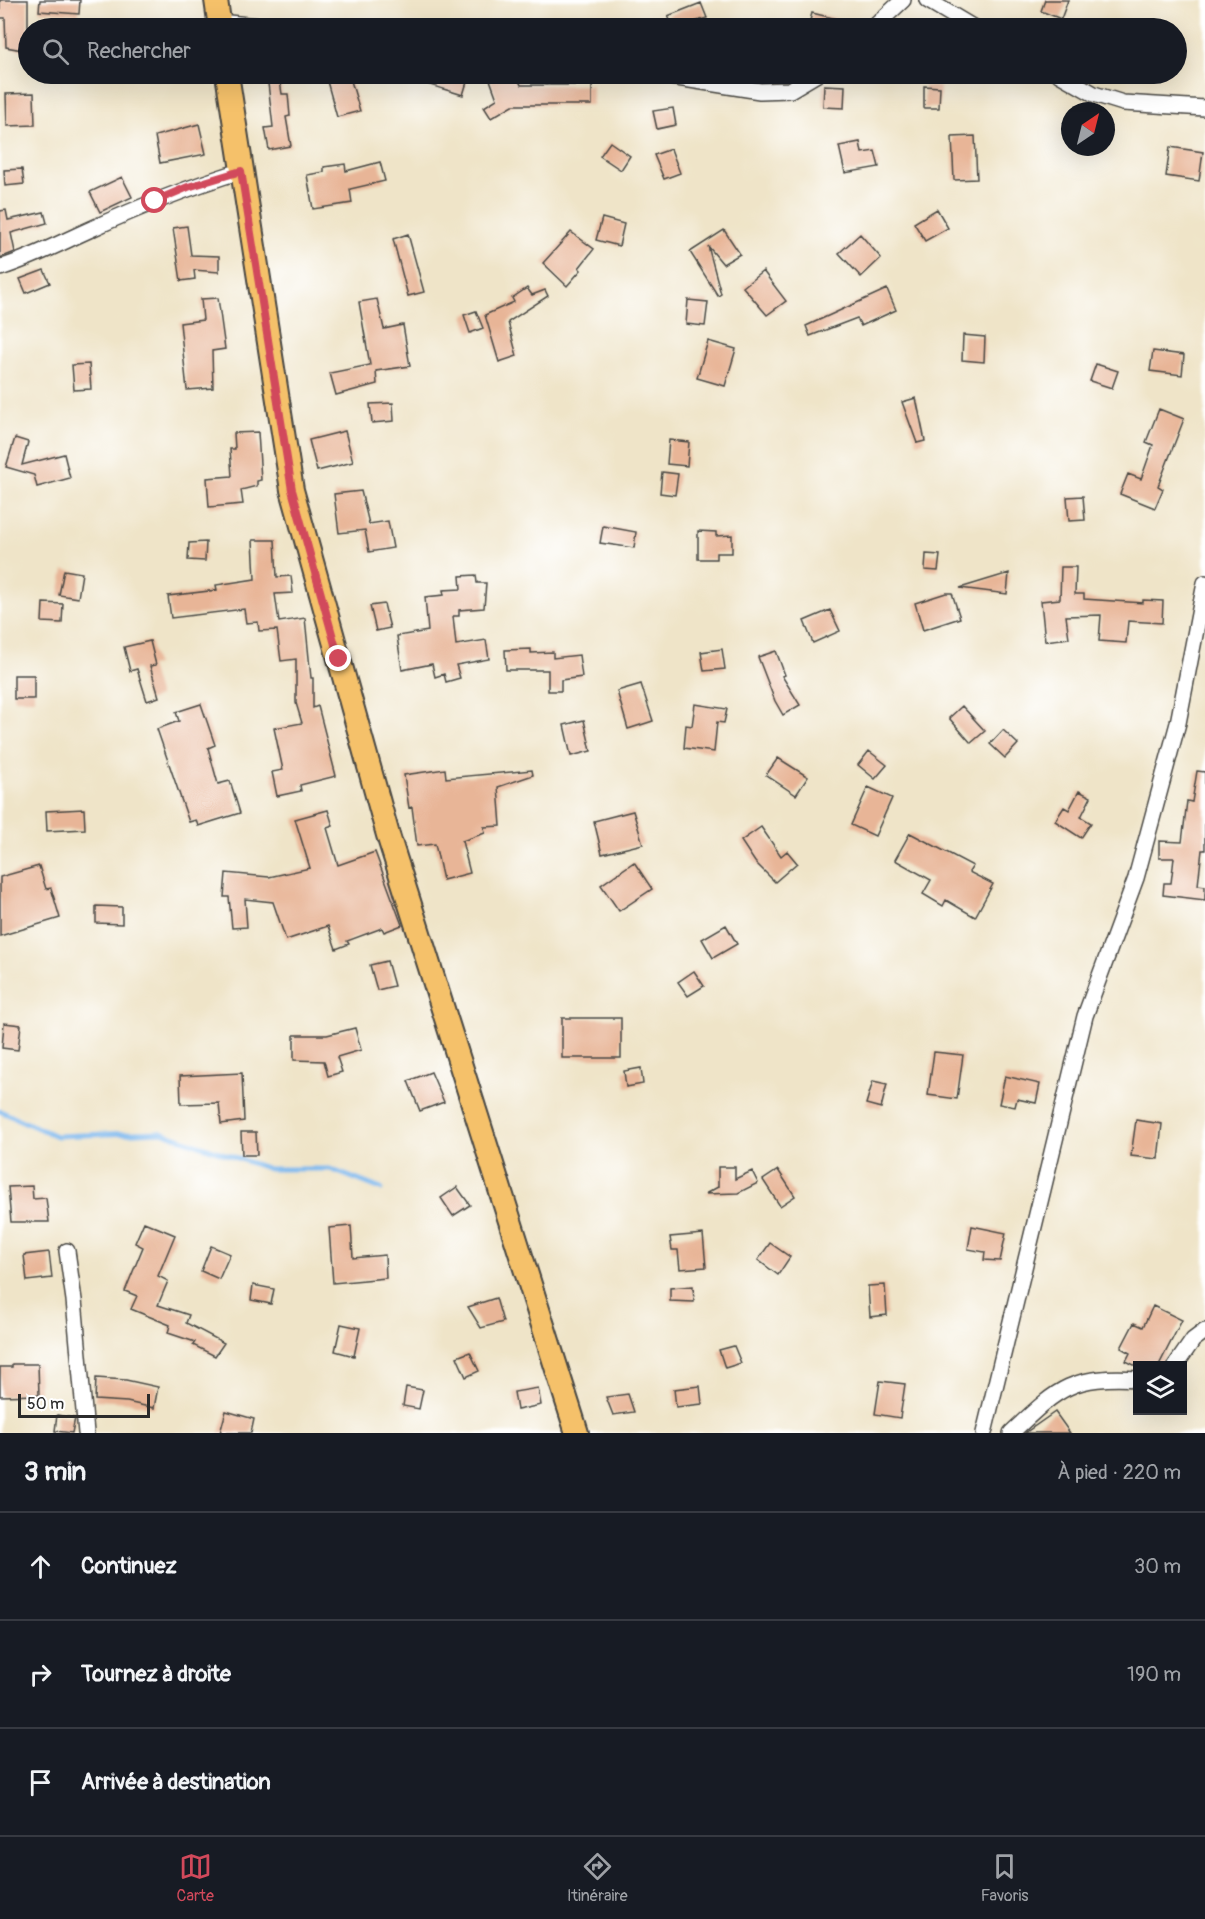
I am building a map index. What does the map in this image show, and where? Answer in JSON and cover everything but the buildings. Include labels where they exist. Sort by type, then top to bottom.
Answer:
[{"type":"main road","points":[[228,84],[292,490],[388,835],[577,1433]]},
{"type":"street","points":[[884,18],[903,0]]},
{"type":"street","points":[[927,0],[957,18]]},
{"type":"street","points":[[720,84],[760,90],[790,90],[800,84]]},
{"type":"street","points":[[1076,84],[1094,94],[1123,103],[1205,108]]},
{"type":"street","points":[[0,268],[40,255],[87,231],[188,187],[241,171]]},
{"type":"street","points":[[984,1433],[1085,1016],[1136,878],[1178,723],[1205,583]]},
{"type":"street","points":[[67,1251],[74,1300],[86,1433]]},
{"type":"street","points":[[1178,1361],[1193,1340],[1205,1331]]},
{"type":"street","points":[[1011,1433],[1041,1404],[1071,1384],[1102,1378],[1133,1379]]},
{"type":"waterway","points":[[0,1111],[56,1136],[161,1132],[269,1169],[330,1169],[381,1189]]},
{"type":"route","points":[[155,201],[188,187],[241,171],[292,490],[339,659]]}]
